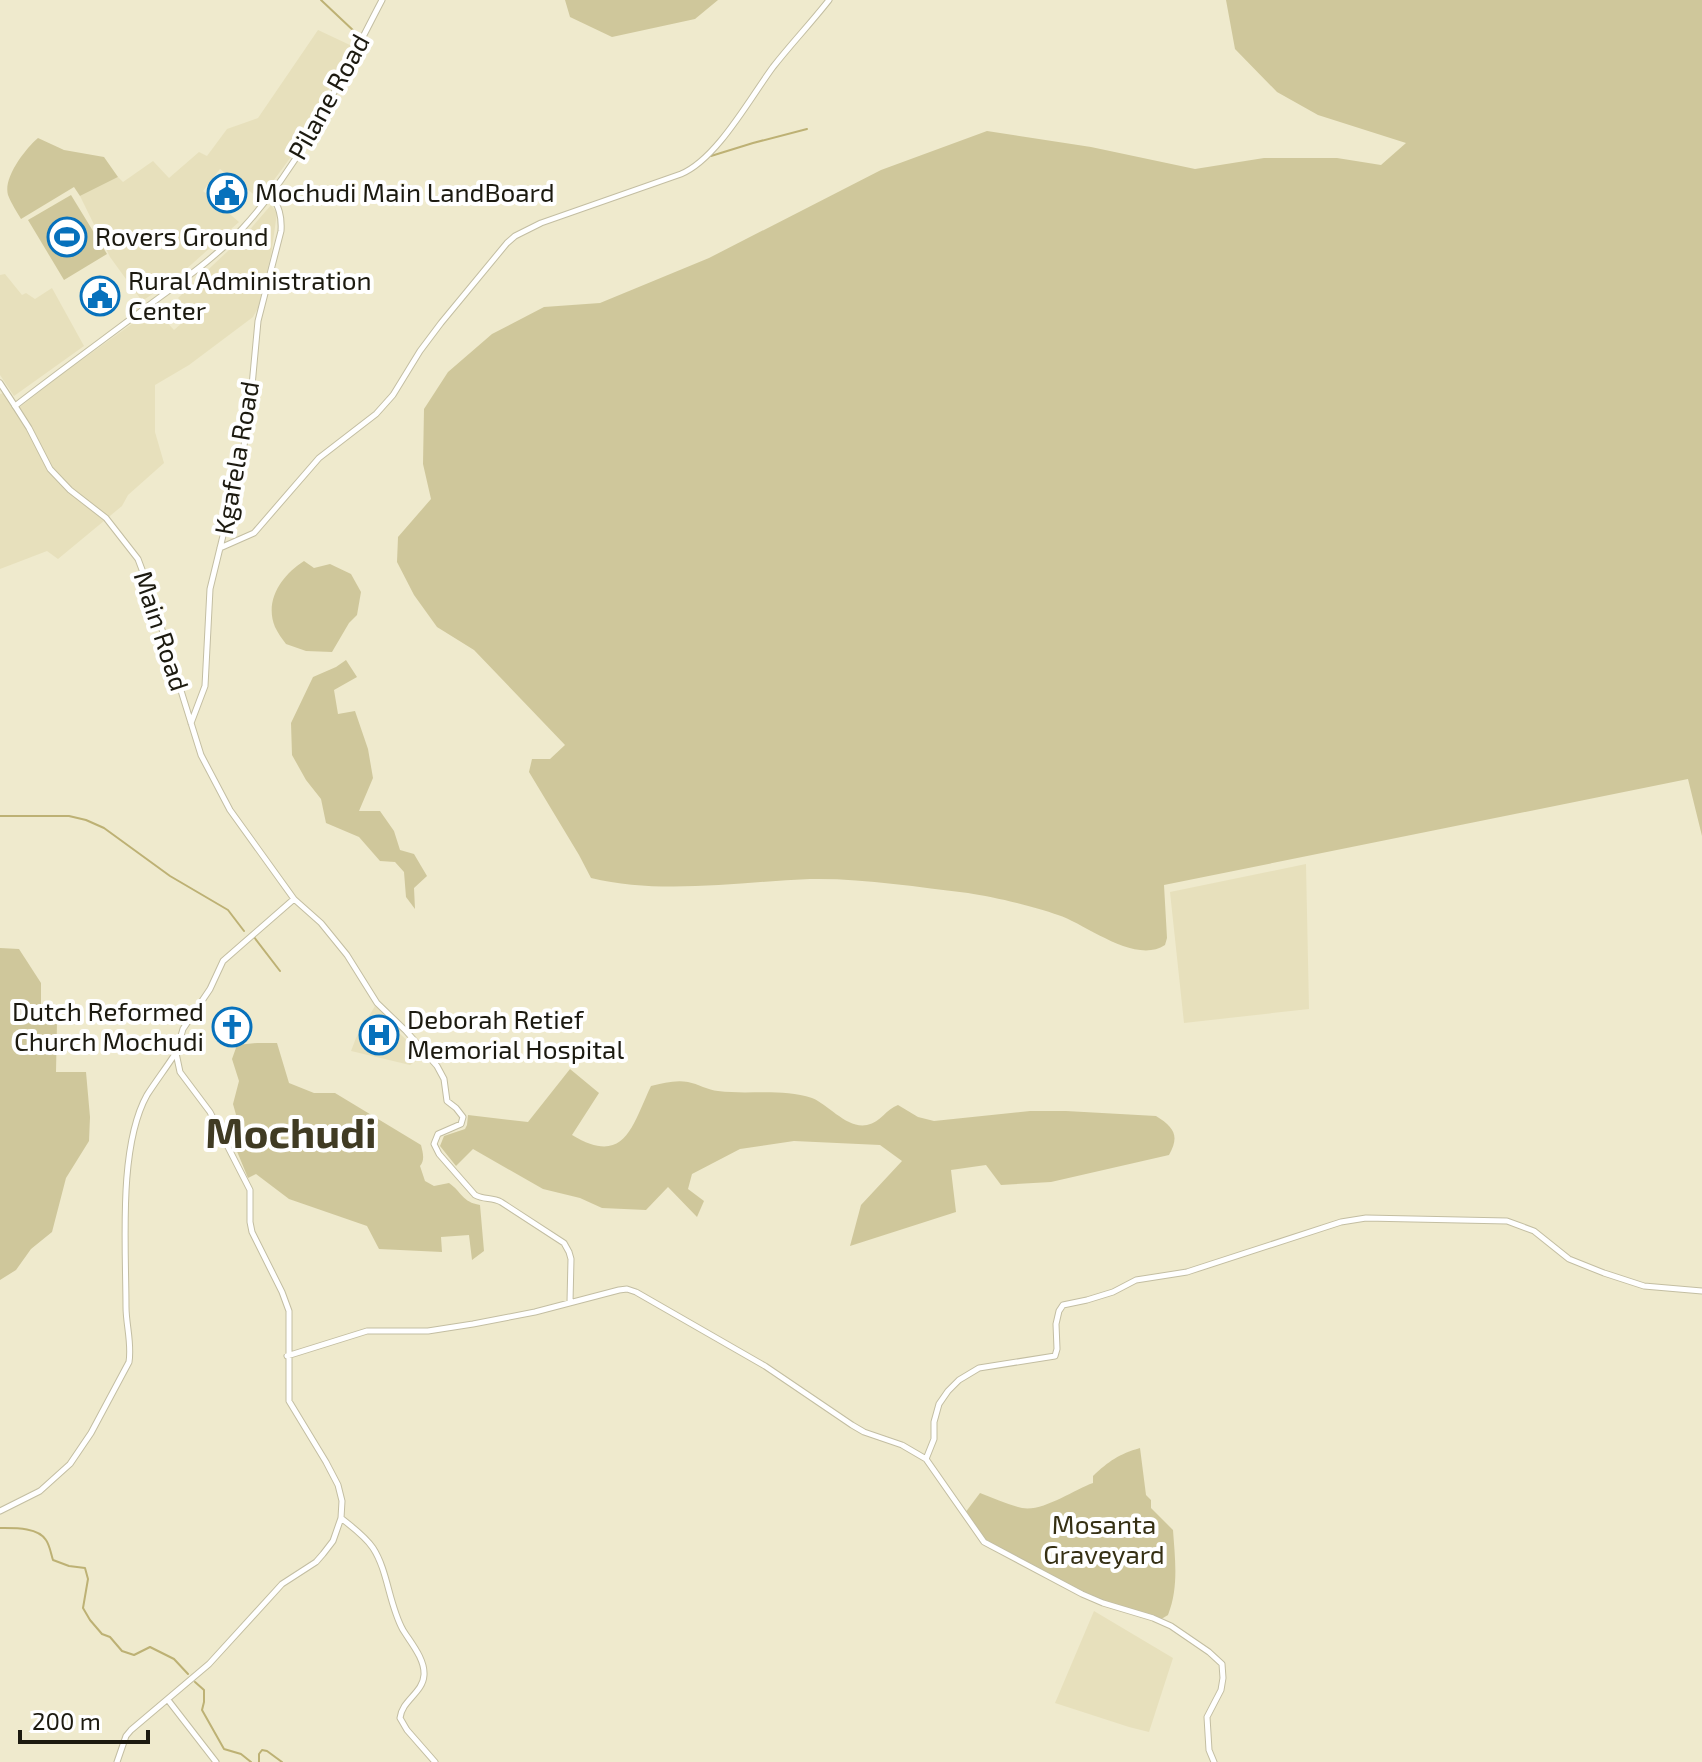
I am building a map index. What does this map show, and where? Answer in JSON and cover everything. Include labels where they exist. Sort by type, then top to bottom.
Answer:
[{"type":"street","name":"Pilane Road","points":[[15,406],[217,253],[241,230],[271,194],[321,119],[382,0]]},
{"type":"street","points":[[220,548],[254,533],[319,458],[376,414],[393,395],[441,323],[507,243],[541,223],[681,174],[697,165],[829,0]]},
{"type":"street","name":"Kgafela Road","points":[[191,724],[205,686],[208,603],[249,418],[258,321],[281,231],[280,209],[271,194]]},
{"type":"street","name":"Main Road","points":[[0,383],[29,428],[50,469],[70,490],[106,518],[138,559],[201,755],[224,801],[294,899],[321,923],[347,955],[377,1003],[437,1066],[444,1079],[447,1101],[463,1117],[461,1124],[438,1134],[434,1144],[439,1154],[475,1195],[494,1198],[564,1243],[571,1259],[570,1303]]},
{"type":"street","points":[[0,1511],[40,1491],[70,1464],[91,1433],[129,1362],[126,1228],[128,1168],[133,1134],[147,1096],[176,1053],[183,1029],[206,995],[223,961],[294,899]]},
{"type":"street","points":[[117,1762],[131,1730],[221,1652],[282,1584],[316,1562],[333,1541],[341,1518],[342,1501],[338,1485],[289,1401],[289,1311],[252,1232],[250,1190],[210,1112],[180,1072],[176,1053]]},
{"type":"street","points":[[926,1459],[934,1439],[934,1422],[939,1404],[948,1391],[979,1368],[1055,1356],[1056,1324],[1063,1305],[1113,1292],[1136,1280],[1187,1272],[1341,1222],[1366,1218],[1507,1221],[1534,1231],[1569,1259],[1604,1273],[1644,1286],[1702,1291]]},
{"type":"street","points":[[287,1356],[367,1331],[428,1331],[535,1312],[619,1290],[636,1292],[765,1366],[864,1432],[902,1445],[926,1459],[984,1542],[1082,1594],[1153,1618],[1198,1643],[1222,1664],[1223,1684],[1207,1717],[1209,1750],[1214,1762]]},
{"type":"street","points":[[341,1518],[366,1538],[374,1550],[398,1620],[423,1665],[423,1682],[403,1706],[400,1718],[435,1762]]},
{"type":"street","points":[[168,1700],[216,1762]]},
{"type":"shaded area","points":[[318,30],[352,46],[296,150],[260,199],[220,169],[203,191],[239,222],[174,280],[142,301],[110,257],[80,196],[118,177],[123,182],[153,161],[169,178],[199,152],[207,156],[227,129],[258,118]]},
{"type":"shaded area","points":[[271,205],[277,213],[271,255],[253,317],[189,365],[155,385],[155,432],[164,463],[128,495],[122,506],[58,559],[47,551],[0,569],[0,394],[4,393],[16,410],[154,308],[174,330],[192,314],[178,298],[246,234]]},
{"type":"shaded area","points":[[5,274],[22,295],[26,293],[35,299],[52,288],[84,346],[14,396],[0,375],[0,275]]},
{"type":"shaded area","points":[[1306,864],[1309,1009],[1184,1023],[1170,892]]},
{"type":"shaded area","name":"Deborah Retief Memorial Hospital","points":[[375,1006],[395,1022],[401,1029],[399,1033],[424,1056],[410,1065],[351,1051]]},
{"type":"shaded area","points":[[1094,1611],[1173,1658],[1149,1732],[1055,1703]]},
{"type":"green space","points":[[565,0],[718,0],[695,19],[612,37],[570,17]]},
{"type":"green space","points":[[1226,0],[1702,0],[1702,836],[1688,779],[1164,885],[1167,938],[1165,945],[1153,950],[1125,947],[1048,912],[968,893],[830,879],[672,887],[591,878],[529,772],[532,759],[550,759],[565,745],[474,650],[437,627],[414,595],[397,562],[398,537],[431,499],[423,464],[424,409],[448,372],[492,334],[544,307],[600,303],[709,258],[881,170],[987,131],[1091,147],[1195,169],[1264,158],[1337,158],[1381,165],[1406,143],[1318,115],[1277,92],[1235,49]]},
{"type":"green space","points":[[38,138],[64,150],[104,157],[118,177],[80,196],[74,187],[21,219],[7,188],[21,156]]},
{"type":"green space","name":"Rovers Ground","points":[[71,195],[107,254],[64,280],[28,220]]},
{"type":"green space","points":[[304,561],[314,568],[330,564],[351,574],[361,592],[357,615],[332,652],[306,651],[286,644],[275,627],[272,607],[277,589],[289,573]]},
{"type":"green space","points":[[346,660],[357,677],[334,690],[338,714],[355,711],[368,749],[373,778],[359,811],[380,811],[394,831],[400,850],[414,854],[427,876],[414,888],[415,909],[406,897],[404,872],[395,862],[380,861],[359,837],[326,823],[321,799],[292,755],[291,723],[313,677]]},
{"type":"green space","points":[[0,948],[19,949],[41,983],[41,1005],[57,1022],[56,1072],[86,1072],[90,1117],[89,1141],[66,1178],[52,1232],[31,1249],[16,1270],[0,1280]]},
{"type":"green space","points":[[277,1043],[289,1083],[314,1093],[335,1093],[421,1145],[423,1159],[420,1166],[425,1181],[434,1186],[449,1183],[466,1199],[480,1205],[484,1251],[472,1260],[469,1235],[441,1237],[442,1252],[379,1249],[367,1226],[289,1199],[256,1174],[248,1178],[229,1132],[240,1129],[233,1104],[239,1081],[232,1059],[237,1045]]},
{"type":"green space","points":[[570,1069],[599,1093],[572,1135],[590,1144],[604,1146],[615,1144],[632,1128],[651,1086],[679,1081],[718,1091],[800,1095],[818,1101],[845,1120],[860,1125],[872,1123],[898,1105],[918,1117],[934,1121],[1030,1111],[1156,1116],[1171,1128],[1174,1142],[1169,1155],[1051,1182],[1001,1185],[986,1165],[951,1170],[956,1212],[850,1246],[861,1205],[902,1161],[880,1145],[794,1141],[740,1149],[692,1174],[688,1189],[704,1201],[697,1217],[668,1187],[646,1210],[602,1208],[580,1198],[543,1189],[473,1149],[456,1166],[440,1146],[444,1136],[465,1129],[468,1115],[528,1122]]},
{"type":"green space","name":"Mosanta Graveyard","points":[[1140,1448],[1146,1495],[1151,1500],[1151,1508],[1173,1530],[1174,1594],[1168,1615],[1158,1621],[1085,1594],[987,1542],[965,1513],[980,1493],[1022,1508],[1048,1504],[1093,1483],[1093,1476],[1109,1462]]},
{"type":"waterway","points":[[321,0],[356,33]]},
{"type":"waterway","points":[[711,156],[807,129]]},
{"type":"waterway","points":[[0,816],[69,816],[104,828],[170,876],[228,910],[244,931]]},
{"type":"waterway","points":[[254,937],[280,971]]},
{"type":"waterway","points":[[0,1528],[37,1533],[47,1542],[53,1560],[85,1568],[88,1579],[83,1608],[102,1634],[110,1637],[122,1651],[134,1655],[150,1647],[174,1659],[188,1674]]},
{"type":"waterway","points":[[195,1682],[204,1690],[202,1710],[224,1749],[241,1754],[251,1762]]},
{"type":"waterway","points":[[259,1762],[262,1750],[282,1762]]},
{"type":"place","name":"Mochudi Main LandBoard","points":[[227,193]]},
{"type":"place","name":"Rovers Ground","points":[[67,237]]},
{"type":"place","name":"Rural Administration Center","points":[[100,296]]},
{"type":"place","name":"Dutch Reformed Church Mochudi","points":[[232,1027]]},
{"type":"place","name":"Deborah Retief Memorial Hospital","points":[[379,1035]]},
{"type":"district","name":"Mochudi","points":[[291,1133]]}]
